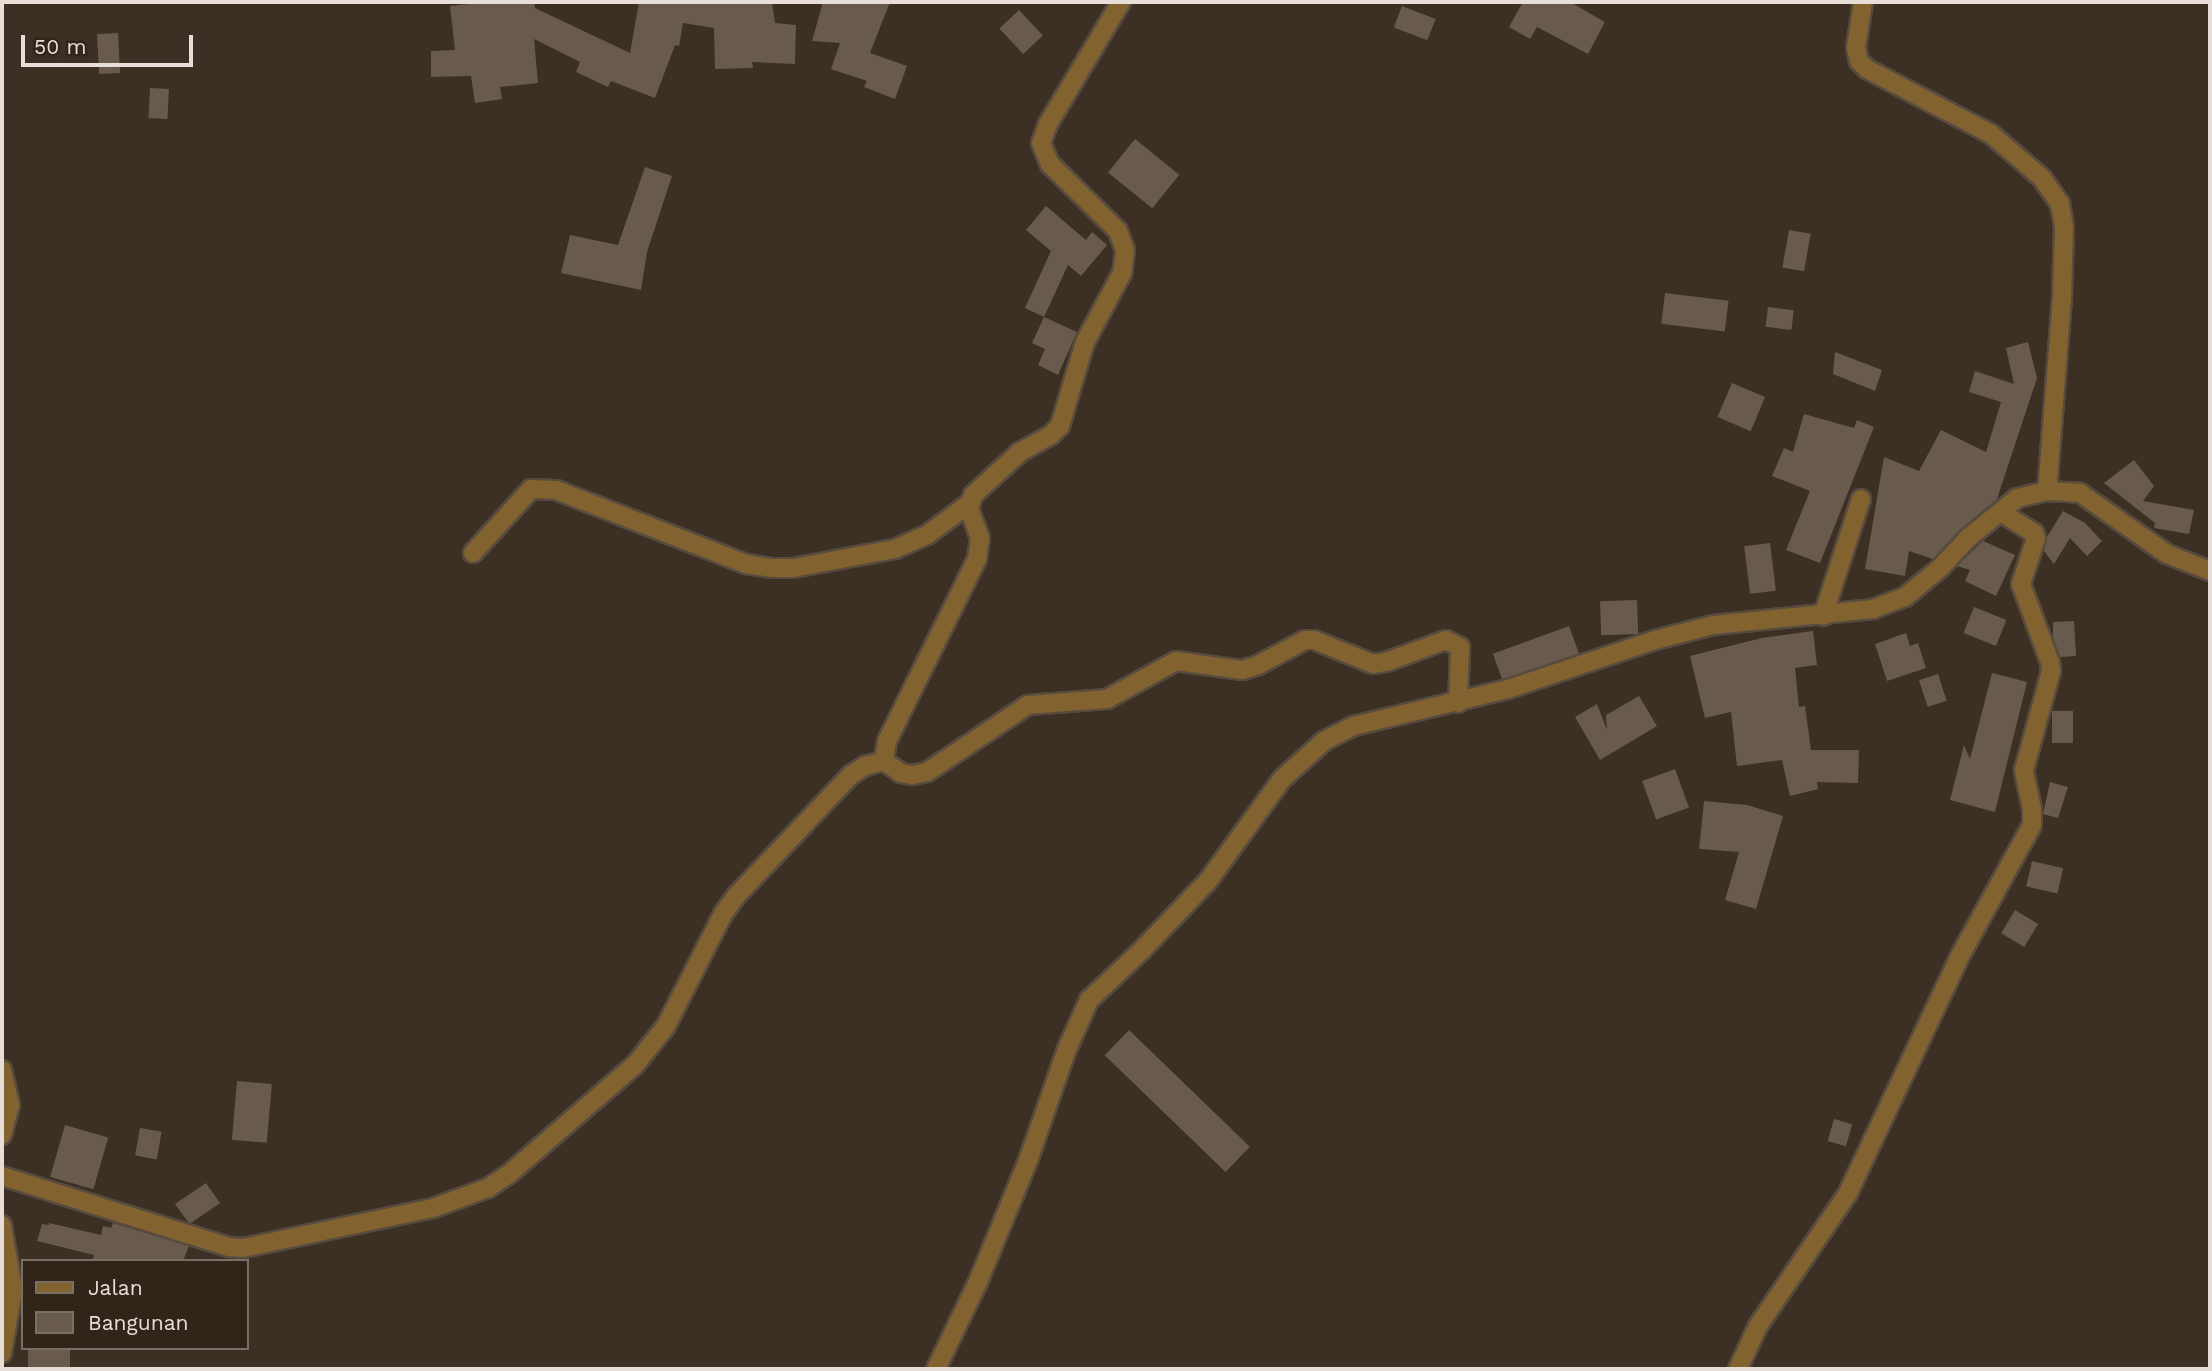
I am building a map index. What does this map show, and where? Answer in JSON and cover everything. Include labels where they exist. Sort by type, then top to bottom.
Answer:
[{"type":"street","points":[[473,553],[531,489],[556,490],[746,564],[771,568],[807,566],[895,549],[926,535],[970,503],[973,495],[1019,453],[1051,435],[1060,426],[1085,342],[1125,262],[1124,240],[1118,231],[1050,164],[1041,143],[1048,124],[1121,2]]},
{"type":"street","points":[[1863,2],[1856,48],[1859,61],[1867,69],[1991,134],[2042,178],[2060,204],[2064,226],[2062,298],[2047,491]]},
{"type":"street","points":[[936,1369],[978,1282],[1089,1000],[1142,950],[1208,881],[1282,779],[1324,741],[1353,726],[1458,703],[1655,640],[1713,625],[1873,609],[1905,597],[1940,568],[1968,538],[2002,513],[2017,498],[2047,491],[2080,493],[2167,554],[2210,571]]},
{"type":"street","points":[[1823,616],[1861,499]]},
{"type":"street","points":[[970,503],[980,538],[976,559],[887,741],[884,761],[891,769],[912,775],[928,772],[1028,705],[1107,699],[1176,661],[1242,670],[1258,665],[1305,640],[1314,640],[1379,664],[1446,640],[1460,647],[1458,703]]},
{"type":"street","points":[[1738,1369],[1758,1326],[1848,1193],[1960,956],[2032,825],[2032,809],[2024,770],[2051,671],[2021,584],[2036,538],[2034,533],[2002,513]]},
{"type":"street","points":[[2,1176],[229,1247],[243,1248],[433,1208],[488,1188],[509,1174],[635,1065],[666,1026],[723,914],[736,896],[851,775],[884,761]]},
{"type":"street","points":[[2,1070],[10,1105],[2,1135]]},
{"type":"street","points":[[2,1225],[13,1290],[2,1353]]},
{"type":"building","points":[[489,2],[534,2],[535,8],[630,53],[639,2],[772,2],[775,23],[796,25],[795,64],[752,62],[753,68],[715,69],[714,28],[683,23],[679,46],[675,45],[655,98],[611,81],[608,87],[576,72],[580,62],[534,39],[538,83],[500,87],[502,99],[475,103],[471,76],[431,77],[431,51],[455,50],[450,6]]},
{"type":"building","points":[[823,2],[890,2],[870,53],[907,66],[895,99],[864,87],[867,81],[831,69],[840,43],[812,41]]},
{"type":"building","points":[[1523,2],[1570,2],[1605,22],[1588,54],[1537,27],[1530,39],[1509,27]]},
{"type":"building","points":[[1402,6],[1436,19],[1427,40],[1394,27]]},
{"type":"building","points":[[1019,10],[1043,36],[1023,54],[999,28]]},
{"type":"building","points":[[118,33],[120,73],[99,74],[97,34]]},
{"type":"building","points":[[150,88],[169,89],[167,119],[148,118]]},
{"type":"building","points":[[1135,139],[1179,175],[1152,208],[1108,172]]},
{"type":"building","points":[[645,167],[672,176],[647,252],[641,290],[561,273],[570,235],[618,245]]},
{"type":"building","points":[[1046,206],[1086,240],[1092,232],[1107,245],[1081,276],[1068,265],[1044,317],[1025,308],[1051,251],[1026,230]]},
{"type":"building","points":[[1789,230],[1811,234],[1804,271],[1782,267]]},
{"type":"building","points":[[1665,293],[1729,301],[1725,332],[1661,324]]},
{"type":"building","points":[[1768,307],[1794,310],[1791,330],[1766,327]]},
{"type":"building","points":[[1044,317],[1077,332],[1058,375],[1038,365],[1045,349],[1032,343]]},
{"type":"building","points":[[2028,342],[2037,378],[1997,499],[1961,529],[1933,559],[1909,551],[1905,576],[1865,569],[1884,457],[1919,471],[1941,430],[1986,452],[2001,402],[1969,392],[1975,371],[2014,384],[2006,348]]},
{"type":"building","points":[[1835,352],[1882,370],[1875,391],[1833,374]]},
{"type":"building","points":[[1732,383],[1765,397],[1751,431],[1718,417]]},
{"type":"building","points":[[1804,414],[1854,428],[1857,420],[1874,427],[1820,563],[1786,550],[1810,491],[1772,476],[1784,448],[1793,452]]},
{"type":"building","points":[[2134,460],[2154,486],[2143,501],[2194,510],[2189,534],[2154,528],[2155,523],[2104,483]]},
{"type":"building","points":[[2063,511],[2085,523],[2102,541],[2087,556],[2070,538],[2054,564],[2044,551],[2047,537]]},
{"type":"building","points":[[1983,541],[2015,555],[1996,596],[1965,581],[1970,570],[1957,566]]},
{"type":"building","points":[[1770,543],[1776,591],[1750,594],[1744,546]]},
{"type":"building","points":[[1637,600],[1638,634],[1601,635],[1600,601]]},
{"type":"building","points":[[1974,607],[2006,620],[1996,646],[1964,633]]},
{"type":"building","points":[[2074,621],[2076,656],[2060,657],[2053,638],[2053,622]]},
{"type":"building","points":[[1569,626],[1579,653],[1503,681],[1493,654]]},
{"type":"building","points":[[1813,631],[1817,665],[1795,668],[1799,707],[1805,706],[1811,750],[1859,750],[1858,783],[1817,782],[1818,789],[1790,796],[1782,760],[1737,766],[1731,712],[1705,718],[1690,656],[1762,638]]},
{"type":"building","points":[[1906,633],[1910,646],[1918,643],[1926,668],[1887,681],[1875,644]]},
{"type":"building","points":[[1992,673],[2027,682],[1995,812],[1950,800],[1964,745],[1970,759]]},
{"type":"building","points":[[1938,674],[1947,701],[1928,707],[1919,680]]},
{"type":"building","points":[[1639,696],[1657,726],[1600,760],[1575,717],[1597,704],[1607,730],[1606,715]]},
{"type":"building","points":[[2052,711],[2073,711],[2073,743],[2052,743]]},
{"type":"building","points":[[1675,769],[1689,808],[1656,819],[1642,781]]},
{"type":"building","points":[[2050,782],[2068,787],[2058,818],[2043,814]]},
{"type":"building","points":[[1704,801],[1747,805],[1783,816],[1756,909],[1725,900],[1739,852],[1699,849]]},
{"type":"building","points":[[2032,861],[2063,868],[2057,894],[2026,886]]},
{"type":"building","points":[[2015,910],[2038,924],[2024,947],[2001,933]]},
{"type":"building","points":[[1129,1030],[1250,1147],[1226,1172],[1105,1055]]},
{"type":"building","points":[[237,1081],[272,1084],[267,1143],[232,1140]]},
{"type":"building","points":[[1834,1119],[1852,1124],[1846,1146],[1828,1141]]},
{"type":"building","points":[[65,1125],[108,1137],[93,1189],[50,1177]]},
{"type":"building","points":[[140,1128],[162,1132],[157,1159],[135,1156]]},
{"type":"building","points":[[206,1183],[220,1203],[191,1223],[188,1222],[175,1204]]},
{"type":"building","points":[[113,1223],[189,1246],[184,1259],[93,1259],[94,1255],[37,1241],[42,1224],[101,1235],[103,1226],[111,1228]]},
{"type":"building","points":[[28,1350],[70,1350],[70,1369],[28,1369]]}]
